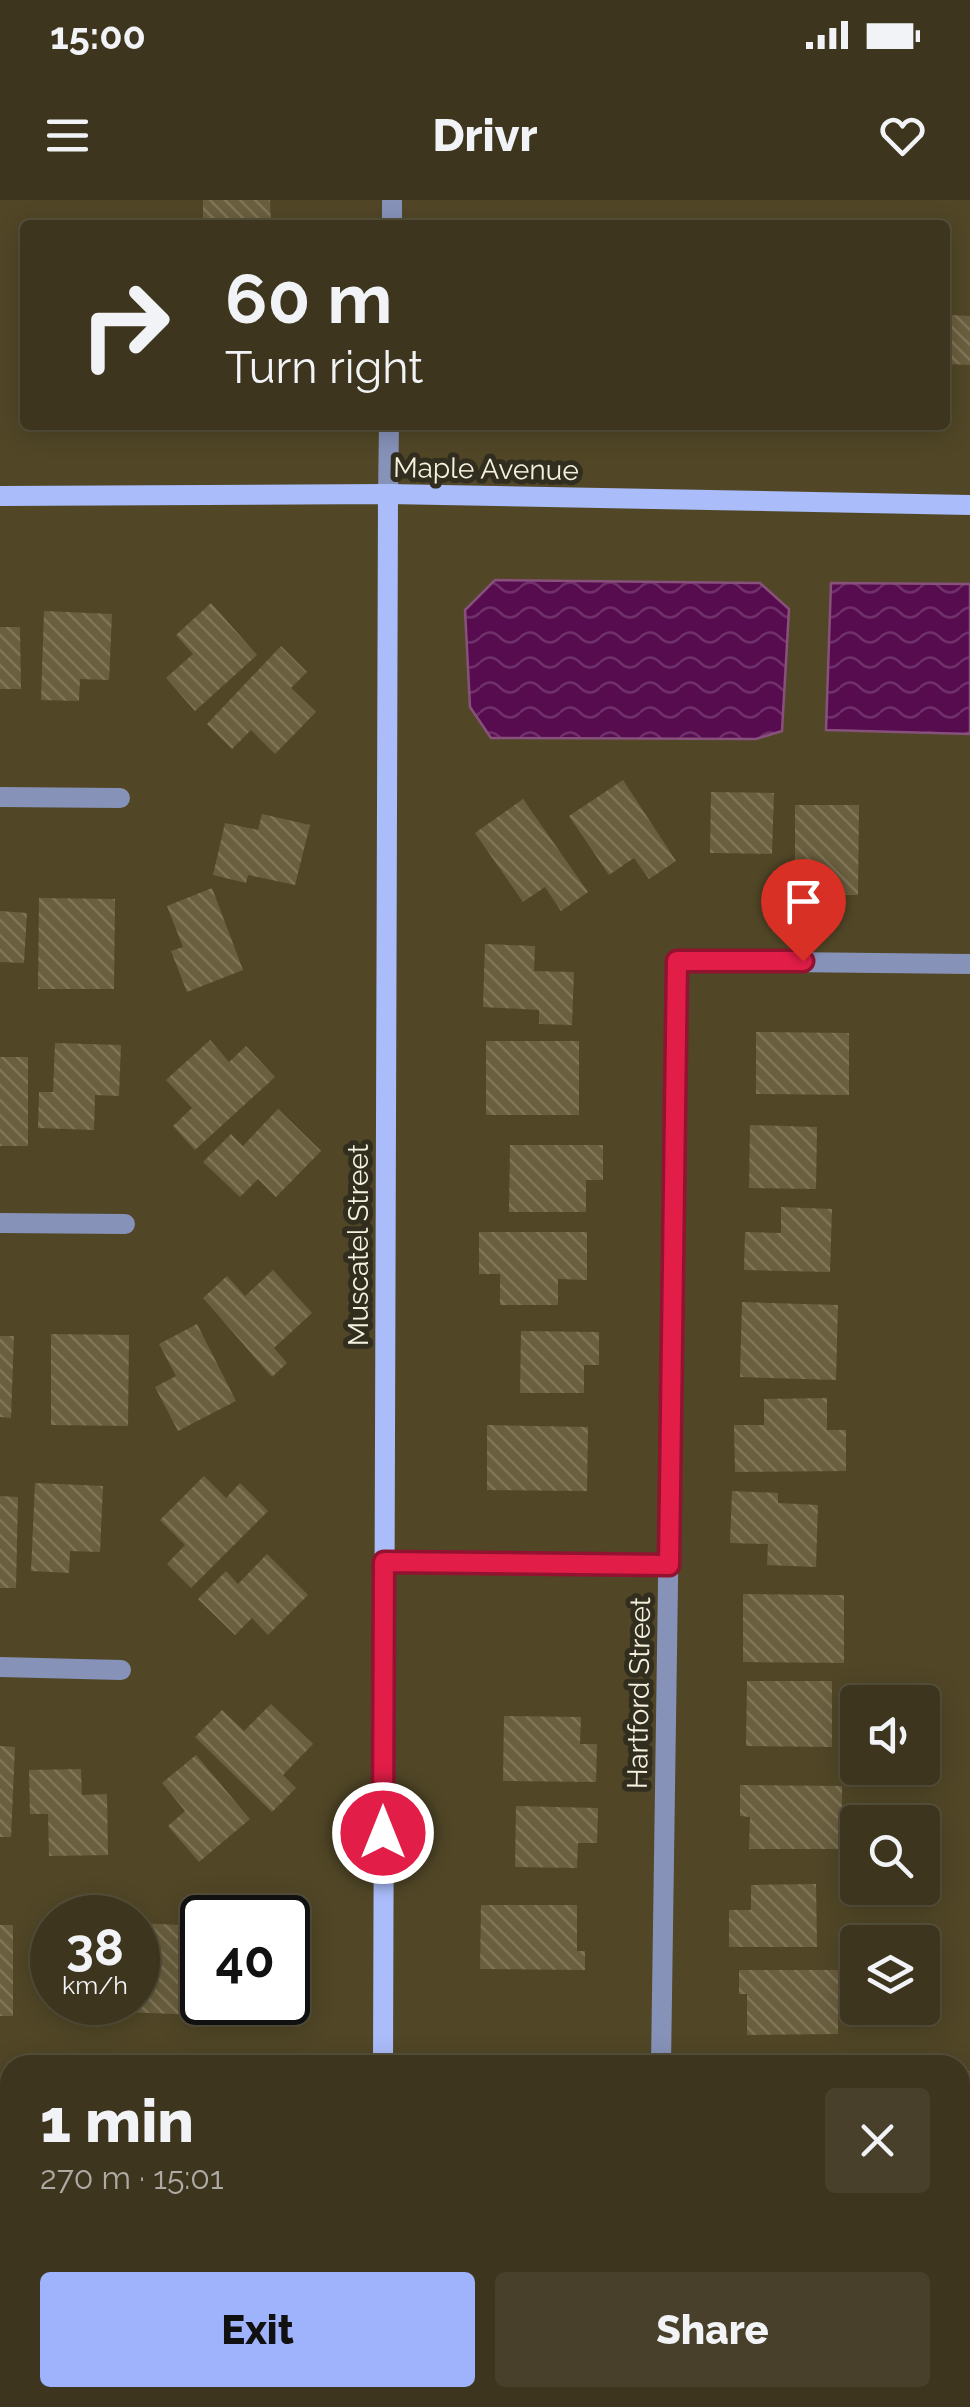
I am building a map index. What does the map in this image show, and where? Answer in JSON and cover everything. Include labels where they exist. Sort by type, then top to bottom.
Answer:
[{"type":"street","name":"Muscatel Street","points":[[383,2055],[389,430]]},
{"type":"street","name":"Maple Avenue","points":[[0,496],[388,494],[970,506]]},
{"type":"street","points":[[0,797],[120,798]]},
{"type":"street","name":"Hartford Street","points":[[661,2055],[677,961],[970,964]]},
{"type":"street","points":[[0,1223],[125,1224]]},
{"type":"street","points":[[384,1562],[669,1565]]},
{"type":"street","points":[[0,1667],[121,1670]]},
{"type":"water","points":[[495,580],[760,583],[789,609],[782,731],[756,739],[491,738],[470,707],[465,610]]},
{"type":"water","points":[[831,583],[970,584],[970,734],[826,730]]},
{"type":"building","points":[[203,200],[270,200],[271,220],[203,220]]},
{"type":"building","points":[[950,315],[970,316],[970,365],[950,364]]},
{"type":"building","points":[[211,603],[257,655],[195,711],[166,678],[193,654],[176,635]]},
{"type":"building","points":[[44,611],[112,614],[109,680],[80,679],[79,701],[41,700]]},
{"type":"building","points":[[0,627],[20,627],[21,689],[0,689]]},
{"type":"building","points":[[281,646],[307,672],[291,688],[316,712],[275,754],[251,730],[232,749],[207,724]]},
{"type":"building","points":[[623,780],[676,861],[649,879],[634,858],[609,875],[569,816]]},
{"type":"building","points":[[711,792],[774,793],[772,854],[710,853]]},
{"type":"building","points":[[523,799],[588,892],[561,911],[545,887],[523,902],[475,833]]},
{"type":"building","points":[[795,805],[859,805],[858,895],[823,895],[824,870],[795,870]]},
{"type":"building","points":[[262,814],[310,825],[295,885],[248,875],[246,883],[213,875],[225,823],[258,830]]},
{"type":"building","points":[[212,888],[243,970],[187,992],[171,951],[183,947],[167,906]]},
{"type":"building","points":[[39,898],[115,899],[114,989],[38,989]]},
{"type":"building","points":[[0,911],[27,913],[24,963],[0,962]]},
{"type":"building","points":[[485,944],[535,946],[534,971],[574,972],[572,1025],[539,1024],[539,1010],[483,1007]]},
{"type":"building","points":[[756,1032],[849,1033],[849,1095],[756,1094]]},
{"type":"building","points":[[210,1040],[229,1062],[246,1046],[275,1077],[195,1150],[173,1126],[192,1108],[166,1080]]},
{"type":"building","points":[[486,1041],[579,1041],[579,1115],[486,1115]]},
{"type":"building","points":[[55,1043],[121,1045],[119,1096],[95,1095],[94,1130],[38,1128],[39,1092],[53,1092]]},
{"type":"building","points":[[0,1057],[28,1057],[28,1146],[0,1146]]},
{"type":"building","points":[[278,1109],[321,1151],[276,1197],[258,1179],[240,1197],[203,1162],[231,1134],[243,1146]]},
{"type":"building","points":[[750,1125],[817,1127],[816,1189],[749,1188]]},
{"type":"building","points":[[510,1145],[603,1145],[603,1180],[586,1180],[586,1212],[509,1212]]},
{"type":"building","points":[[781,1207],[832,1209],[830,1272],[744,1270],[745,1232],[781,1233]]},
{"type":"building","points":[[479,1232],[587,1232],[587,1280],[558,1279],[558,1305],[500,1305],[500,1274],[479,1274]]},
{"type":"building","points":[[273,1270],[312,1313],[274,1348],[287,1363],[272,1377],[203,1298],[227,1276],[245,1296]]},
{"type":"building","points":[[742,1302],[838,1305],[836,1380],[740,1377]]},
{"type":"building","points":[[197,1324],[236,1401],[178,1431],[155,1387],[176,1376],[159,1344]]},
{"type":"building","points":[[521,1331],[599,1332],[599,1365],[584,1365],[584,1393],[520,1393]]},
{"type":"building","points":[[51,1334],[129,1335],[128,1426],[51,1425]]},
{"type":"building","points":[[0,1336],[14,1336],[11,1418],[0,1417]]},
{"type":"building","points":[[827,1398],[827,1430],[846,1430],[846,1471],[735,1472],[734,1425],[764,1425],[764,1399]]},
{"type":"building","points":[[487,1425],[588,1427],[587,1491],[487,1490]]},
{"type":"building","points":[[204,1476],[226,1498],[240,1483],[268,1511],[191,1588],[167,1564],[185,1545],[160,1520]]},
{"type":"building","points":[[35,1483],[103,1486],[100,1552],[70,1551],[69,1573],[31,1571]]},
{"type":"building","points":[[732,1491],[778,1493],[778,1503],[818,1505],[816,1567],[767,1565],[768,1544],[730,1543]]},
{"type":"building","points":[[0,1496],[18,1497],[16,1588],[0,1588]]},
{"type":"building","points":[[267,1554],[308,1595],[268,1635],[252,1618],[235,1635],[198,1599],[226,1571],[238,1584]]},
{"type":"building","points":[[743,1594],[844,1595],[844,1663],[743,1662]]},
{"type":"building","points":[[747,1681],[832,1681],[832,1747],[746,1746]]},
{"type":"building","points":[[271,1704],[313,1744],[283,1775],[296,1788],[272,1812],[195,1737],[222,1710],[244,1731]]},
{"type":"building","points":[[504,1716],[581,1717],[580,1744],[597,1744],[596,1782],[503,1781]]},
{"type":"building","points":[[0,1746],[15,1747],[11,1837],[0,1837]]},
{"type":"building","points":[[196,1755],[250,1819],[199,1862],[168,1826],[185,1811],[162,1783]]},
{"type":"building","points":[[81,1769],[82,1795],[107,1794],[108,1855],[49,1856],[48,1814],[30,1814],[29,1770]]},
{"type":"building","points":[[740,1785],[842,1786],[840,1849],[749,1849],[750,1817],[740,1816]]},
{"type":"building","points":[[516,1806],[598,1808],[597,1843],[578,1843],[577,1868],[515,1867]]},
{"type":"building","points":[[816,1884],[817,1947],[729,1947],[729,1910],[751,1910],[751,1885]]},
{"type":"building","points":[[481,1905],[577,1905],[577,1951],[585,1951],[585,1970],[480,1969]]},
{"type":"building","points":[[160,1924],[180,1925],[180,2014],[160,2013]]},
{"type":"building","points":[[0,1925],[13,1925],[13,2016],[0,2016]]},
{"type":"building","points":[[739,1970],[838,1970],[838,2034],[747,2035],[747,1994],[739,1994]]},
{"type":"route","points":[[383,1833],[384,1562],[669,1565],[677,961],[803,961]]}]
